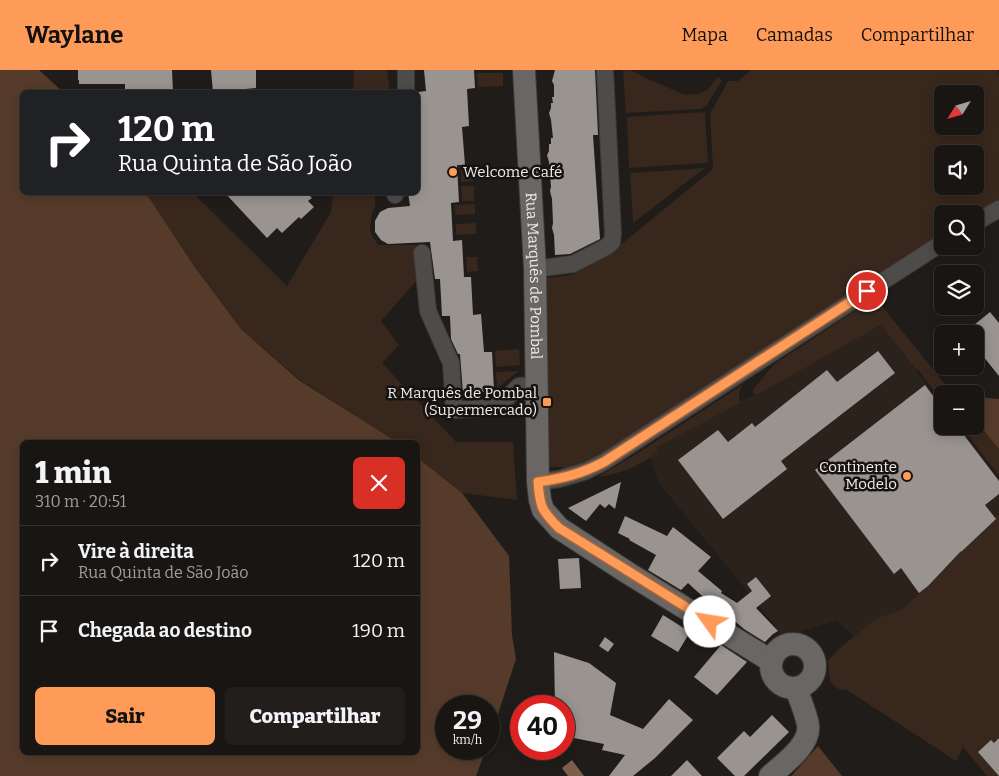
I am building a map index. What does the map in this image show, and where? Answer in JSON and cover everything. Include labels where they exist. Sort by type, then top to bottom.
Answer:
[{"type":"street","points":[[406,70],[406,90]]},
{"type":"street","name":"Rua Marquês de Pombal","points":[[524,70],[535,269],[538,482],[543,510],[559,528],[628,573],[771,660]]},
{"type":"street","points":[[535,269],[573,264],[612,242],[605,70]]},
{"type":"street","points":[[984,218],[999,209]]},
{"type":"street","points":[[538,482],[580,473],[604,462],[934,248]]},
{"type":"street","points":[[422,253],[428,311],[451,363],[454,410],[498,407],[519,386],[536,385]]},
{"type":"street","points":[[785,645],[799,645],[810,652],[813,659],[814,673],[806,684],[796,688],[789,688],[776,681],[772,675],[771,660],[774,654],[785,645]]},
{"type":"street","points":[[770,776],[806,739],[808,723],[796,688]]},
{"type":"shaded area","points":[[39,70],[61,90],[20,90],[20,195],[147,195],[194,266],[241,329],[300,381],[394,440],[20,440],[20,755],[420,755],[420,460],[462,493],[509,556],[512,635],[516,659],[500,708],[500,695],[435,695],[435,760],[482,760],[476,776],[0,776],[0,71]]},
{"type":"shaded area","points":[[354,70],[387,70],[390,90],[353,90]]},
{"type":"shaded area","points":[[623,70],[630,70],[685,95],[697,94],[707,90],[718,77],[722,80],[707,105],[701,109],[626,113]]},
{"type":"shaded area","points":[[751,70],[997,70],[999,74],[999,205],[984,211],[984,205],[934,205],[934,243],[595,463],[572,471],[562,467],[552,467],[547,464],[546,278],[571,275],[613,251],[713,169],[710,114],[728,81],[738,81]]},
{"type":"shaded area","points":[[477,73],[503,73],[503,86],[478,87]]},
{"type":"shaded area","points":[[705,112],[708,163],[629,168],[627,117]]},
{"type":"shaded area","points":[[473,168],[474,181],[461,182],[461,169]]},
{"type":"shaded area","points":[[705,168],[633,223],[630,173]]},
{"type":"shaded area","points":[[461,186],[474,186],[474,201],[462,201]]},
{"type":"shaded area","points":[[147,195],[195,195],[287,286],[331,212],[333,195],[375,195],[375,206],[370,227],[372,236],[378,245],[416,245],[418,279],[381,321],[399,345],[382,363],[456,442],[513,442],[517,500],[462,493],[420,460],[420,440],[394,440],[300,380],[241,329],[194,266]]},
{"type":"shaded area","points":[[475,204],[475,214],[455,215],[455,205]]},
{"type":"shaded area","points":[[476,223],[476,234],[456,235],[456,224]]},
{"type":"shaded area","points":[[466,257],[477,257],[478,271],[467,272]]},
{"type":"shaded area","points":[[873,299],[877,300],[934,370],[934,375],[938,375],[946,385],[934,385],[934,391],[881,325],[756,395],[753,393],[753,390],[773,365]]},
{"type":"shaded area","points":[[881,325],[934,395],[934,435],[966,435],[999,479],[999,512],[903,609],[875,619],[854,636],[836,620],[799,632],[780,635],[774,624],[659,483],[650,458],[656,448]]},
{"type":"shaded area","points":[[519,349],[520,365],[496,367],[495,351]]},
{"type":"shaded area","points":[[519,371],[497,388],[496,372]]},
{"type":"shaded area","points":[[742,385],[739,394],[740,403],[656,448],[658,452],[643,462],[615,474],[598,477],[641,451]]},
{"type":"shaded area","points":[[984,398],[999,399],[999,449],[984,431]]},
{"type":"shaded area","points":[[984,431],[999,449],[999,476],[968,435],[984,435]]},
{"type":"shaded area","points":[[999,513],[999,776],[987,776],[963,747],[956,761],[847,690],[838,689],[830,682],[828,660],[875,619],[903,609]]},
{"type":"shaded area","points":[[818,746],[842,776],[791,776],[794,773]]},
{"type":"shaded area","points":[[572,760],[584,776],[568,776],[562,768]]},
{"type":"building","points":[[78,70],[172,70],[173,90],[125,90],[125,84],[79,84]]},
{"type":"building","points":[[211,70],[256,70],[256,88],[213,90]]},
{"type":"building","points":[[424,70],[474,70],[475,88],[467,89],[469,126],[462,127],[465,165],[457,165],[459,202],[451,203],[453,241],[462,240],[464,277],[471,277],[473,315],[481,314],[484,352],[492,352],[494,391],[463,393],[460,354],[458,354],[451,339],[450,316],[442,316],[440,279],[435,279],[430,242],[388,244],[381,240],[375,232],[375,221],[380,212],[388,208],[410,206],[408,195],[420,195],[420,92],[426,91]]},
{"type":"building","points":[[555,70],[595,70],[598,135],[593,135],[600,239],[570,254],[555,255],[547,155],[551,138],[553,138],[549,113],[551,103],[553,103],[552,97],[554,97],[552,81]]},
{"type":"building","points":[[227,195],[309,195],[312,198],[308,201],[314,207],[301,219],[299,217],[282,233],[277,228],[267,238]]},
{"type":"building","points":[[990,312],[999,323],[999,376],[984,357],[984,325],[974,325]]},
{"type":"building","points":[[878,351],[895,373],[781,461],[787,469],[723,519],[678,460],[718,430],[728,442],[752,423],[755,427],[827,370],[837,382]]},
{"type":"building","name":"Continente Modelo","points":[[925,385],[934,397],[934,435],[964,435],[999,481],[999,494],[985,505],[996,519],[919,593],[901,568],[894,574],[815,470]]},
{"type":"building","points":[[621,482],[615,509],[609,504],[605,508],[600,504],[586,521],[568,508]]},
{"type":"building","points":[[625,516],[667,536],[673,527],[711,557],[698,571],[722,591],[721,593],[737,603],[752,591],[747,584],[756,577],[771,596],[756,608],[778,631],[765,642],[713,606],[688,583],[681,590],[648,570],[656,555],[618,533]]},
{"type":"building","points":[[579,558],[581,588],[560,589],[558,559]]},
{"type":"building","points":[[663,615],[690,632],[678,652],[651,636]]},
{"type":"building","points":[[605,637],[614,644],[608,652],[599,646]]},
{"type":"building","points":[[721,645],[747,662],[717,695],[694,677]]},
{"type":"building","points":[[554,652],[589,663],[616,683],[610,715],[643,729],[669,699],[693,720],[655,758],[633,776],[609,776],[625,755],[602,750],[604,744],[575,738],[575,695],[555,695]]},
{"type":"building","points":[[772,715],[789,732],[744,776],[735,776],[717,758],[744,731],[750,737]]},
{"type":"building","points":[[999,738],[999,776],[978,752],[991,740],[994,743]]},
{"type":"building","points":[[687,760],[702,776],[671,776]]},
{"type":"place","name":"Welcome Café","points":[[453,172]]},
{"type":"place","name":"R Marquês de Pombal (Supermercado)","points":[[547,402]]},
{"type":"place","name":"Continente Modelo","points":[[907,476]]},
{"type":"route","points":[[710,622],[628,573],[559,528],[543,510],[538,482],[574,475],[604,462],[867,291]]}]
